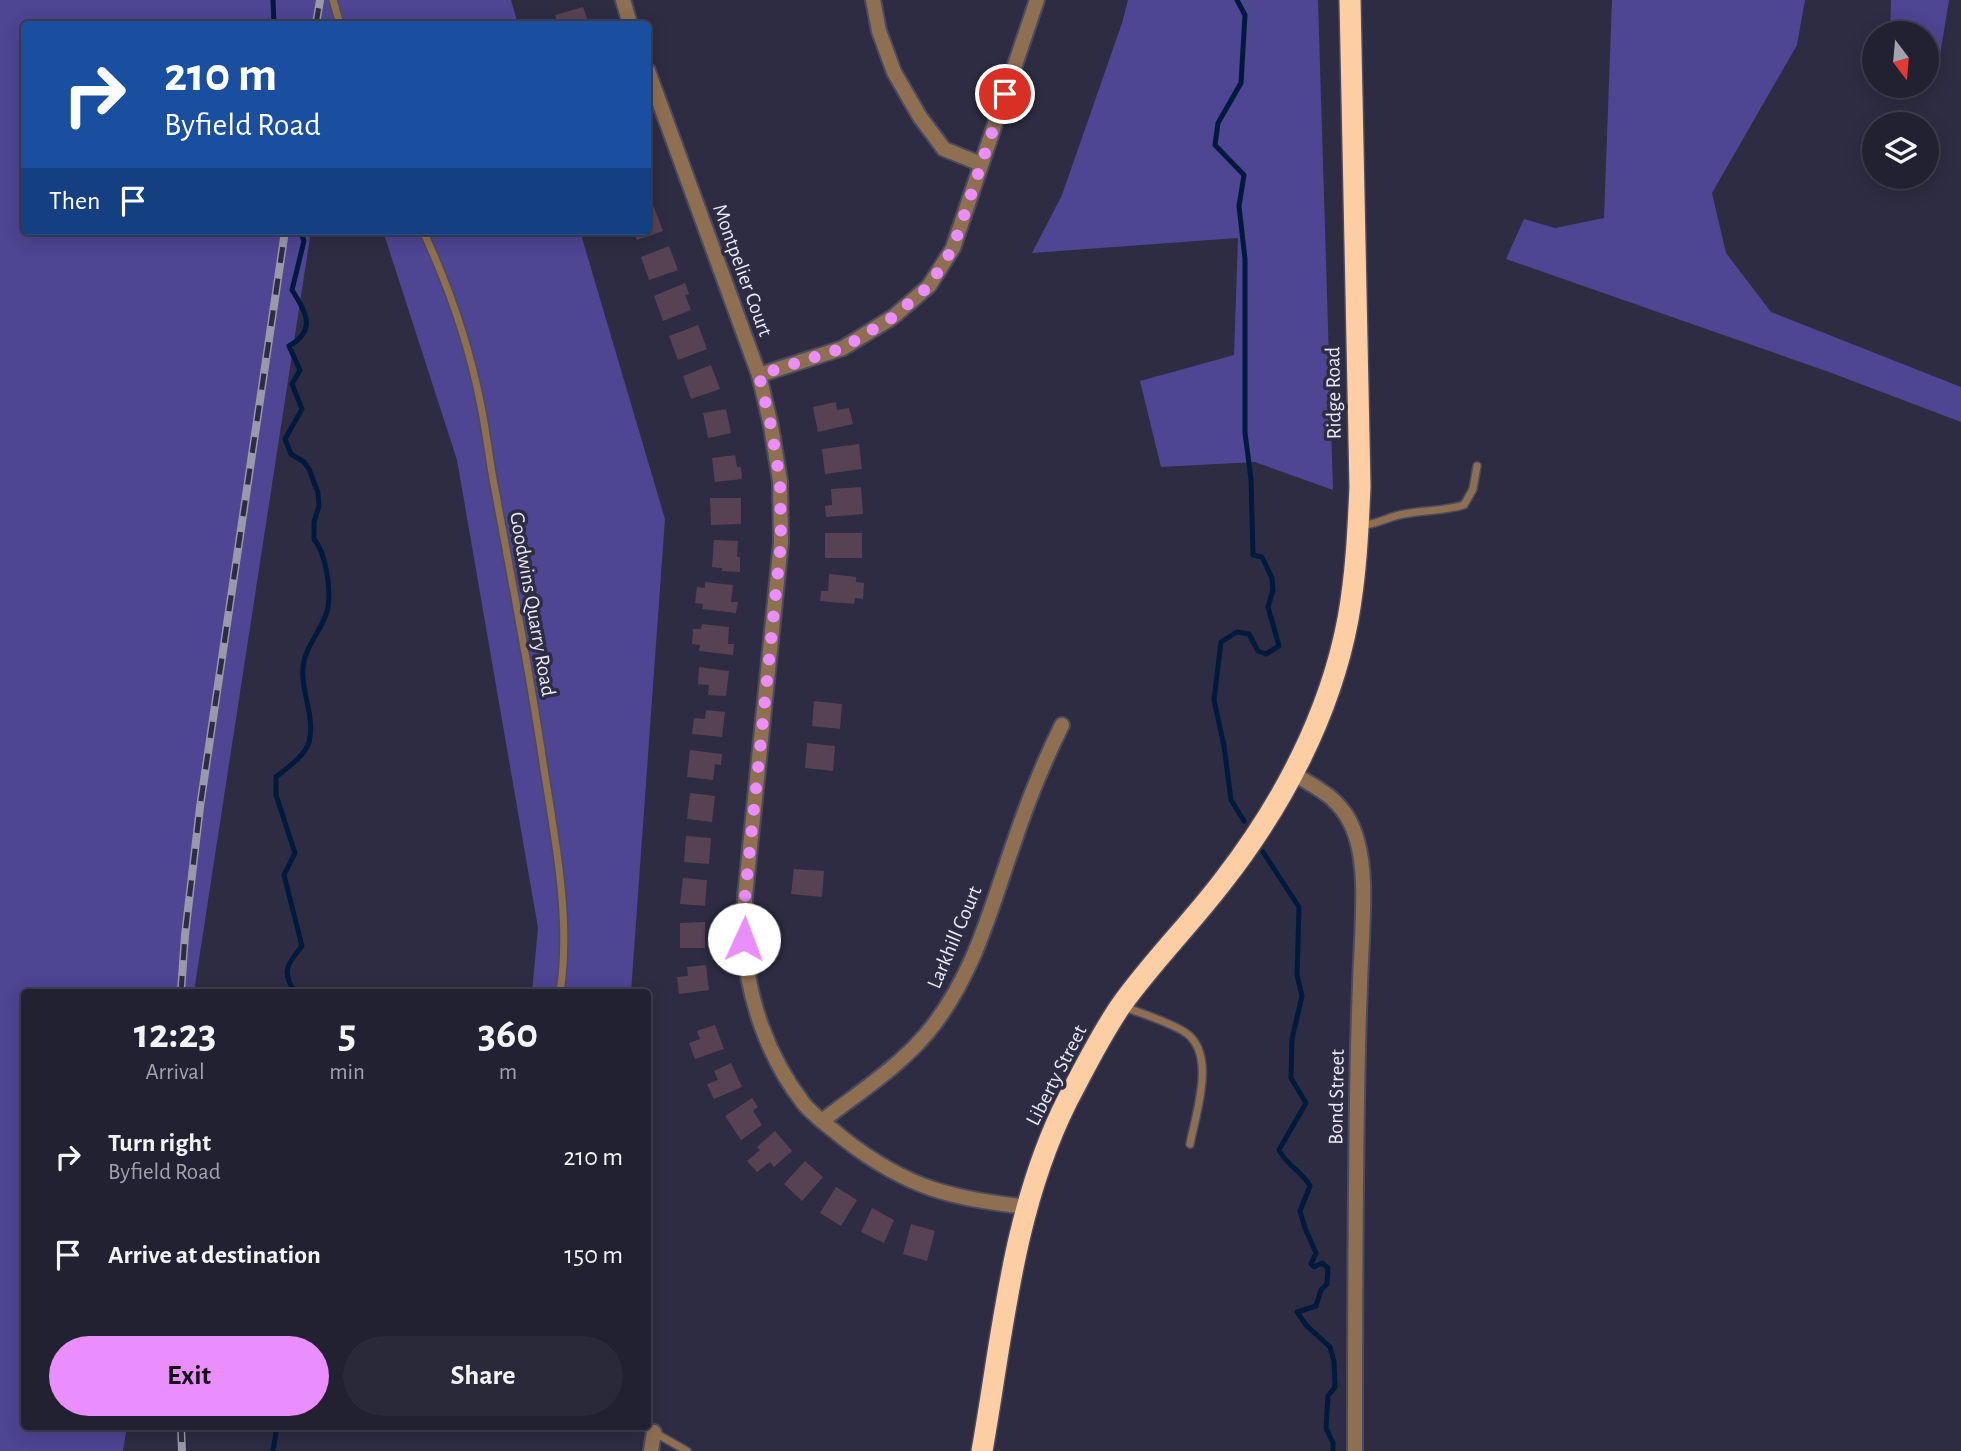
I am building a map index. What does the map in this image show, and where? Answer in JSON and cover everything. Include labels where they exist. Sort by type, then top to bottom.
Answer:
[{"type":"highway","name":"Ridge Road","points":[[1293,774],[1308,742],[1338,660],[1353,587],[1359,525],[1350,0]]},
{"type":"highway","name":"Liberty Street","points":[[982,1451],[1006,1296],[1027,1207],[1046,1149],[1066,1104],[1121,1006],[1222,883],[1249,846],[1293,774]]},
{"type":"street","points":[[623,0],[629,21]]},
{"type":"street","points":[[873,0],[879,31],[894,72],[920,117],[944,149],[981,164]]},
{"type":"street","points":[[759,375],[843,348],[893,317],[929,286],[953,248],[1037,0]]},
{"type":"street","name":"Montpelier Court","points":[[651,79],[759,375],[780,481],[781,542],[745,897],[744,939],[754,1002],[765,1035],[783,1073],[805,1105],[866,1156],[914,1182],[957,1196],[1027,1207]]},
{"type":"street","name":"Larkhill Court","points":[[822,1121],[896,1064],[927,1033],[951,1001],[968,968],[1037,776],[1062,725]]},
{"type":"street","name":"Bond Street","points":[[1293,774],[1326,792],[1341,807],[1357,840],[1361,865],[1363,911],[1357,1096],[1355,1451]]},
{"type":"street","points":[[649,1430],[651,1451]]},
{"type":"lane","points":[[333,0],[339,21]]},
{"type":"lane","name":"Goodwins Quarry Road","points":[[425,235],[461,324],[482,407],[526,653],[553,830],[564,947],[560,989]]},
{"type":"lane","points":[[1359,525],[1371,525],[1400,514],[1447,510],[1464,505],[1473,488],[1477,466]]},
{"type":"lane","points":[[1121,1006],[1185,1032],[1194,1039],[1203,1067],[1190,1144]]},
{"type":"lane","points":[[651,1430],[687,1451]]},
{"type":"shaded area","points":[[0,0],[511,0],[517,21],[21,21],[21,235],[310,235],[194,989],[21,989],[21,1430],[126,1430],[123,1451],[0,1451]]},
{"type":"shaded area","points":[[1128,0],[1318,0],[1333,490],[1255,462],[1161,467],[1140,381],[1234,355],[1238,238],[1032,253],[1062,195]]},
{"type":"shaded area","points":[[1612,0],[1805,0],[1797,45],[1712,193],[1726,253],[1771,312],[1961,387],[1961,422],[1829,372],[1506,259],[1524,219],[1555,228],[1604,218]]},
{"type":"shaded area","points":[[1891,0],[1949,0],[1939,61],[1939,21],[1890,21]]},
{"type":"shaded area","points":[[384,235],[581,235],[665,519],[631,989],[532,989],[538,928],[457,460]]},
{"type":"building","points":[[583,7],[588,21],[557,21],[555,15]]},
{"type":"building","points":[[654,207],[663,231],[637,240],[635,235],[651,235],[651,208]]},
{"type":"building","points":[[669,246],[678,270],[649,280],[641,257]]},
{"type":"building","points":[[685,283],[689,294],[685,295],[691,310],[663,321],[654,296]]},
{"type":"building","points":[[698,325],[707,349],[678,360],[669,336]]},
{"type":"building","points":[[711,365],[720,389],[691,399],[683,376]]},
{"type":"building","points":[[836,402],[837,410],[849,408],[853,424],[818,432],[813,407]]},
{"type":"building","points":[[726,409],[731,433],[708,438],[703,413]]},
{"type":"building","points":[[859,444],[862,469],[825,474],[822,449]]},
{"type":"building","points":[[735,455],[737,467],[741,467],[742,479],[715,482],[712,458]]},
{"type":"building","points":[[861,487],[863,514],[826,517],[825,506],[832,505],[831,489]]},
{"type":"building","points":[[710,498],[741,498],[741,524],[711,525]]},
{"type":"building","points":[[825,533],[862,533],[862,558],[825,558]]},
{"type":"building","points":[[714,540],[738,541],[740,572],[722,571],[722,568],[712,567]]},
{"type":"building","points":[[829,574],[856,577],[856,582],[864,583],[863,599],[855,598],[854,604],[820,601],[821,591],[828,591]]},
{"type":"building","points":[[705,582],[733,585],[731,602],[738,602],[736,613],[702,609],[703,604],[695,603],[697,587],[705,588]]},
{"type":"building","points":[[702,624],[729,627],[728,644],[734,644],[733,655],[699,651],[700,645],[692,644],[693,629],[701,629]]},
{"type":"building","points":[[699,667],[729,671],[726,696],[708,695],[709,685],[698,684]]},
{"type":"building","points":[[814,701],[842,704],[840,729],[812,726]]},
{"type":"building","points":[[706,710],[725,712],[722,737],[692,734],[694,718],[705,719]]},
{"type":"building","points":[[807,743],[835,746],[833,771],[805,768]]},
{"type":"building","points":[[690,750],[722,754],[721,765],[715,764],[713,780],[687,777]]},
{"type":"building","points":[[690,793],[715,796],[712,822],[687,819]]},
{"type":"building","points":[[686,836],[711,838],[709,864],[684,862]]},
{"type":"building","points":[[794,869],[824,871],[822,897],[791,894]]},
{"type":"building","points":[[683,878],[707,880],[705,906],[680,904]]},
{"type":"building","points":[[705,922],[705,948],[680,948],[680,923]]},
{"type":"building","points":[[706,965],[709,990],[679,994],[677,977],[688,976],[687,967]]},
{"type":"building","points":[[715,1025],[724,1049],[695,1059],[689,1043],[700,1039],[697,1031]]},
{"type":"building","points":[[731,1063],[742,1087],[714,1099],[707,1084],[718,1080],[714,1071]]},
{"type":"building","points":[[752,1098],[758,1107],[753,1111],[762,1125],[741,1140],[725,1116]]},
{"type":"building","points":[[775,1131],[792,1151],[774,1167],[770,1162],[757,1172],[747,1161],[760,1150],[757,1147]]},
{"type":"building","points":[[805,1161],[823,1177],[802,1201],[784,1184]]},
{"type":"building","points":[[836,1187],[857,1200],[841,1226],[820,1213]]},
{"type":"building","points":[[872,1208],[894,1220],[884,1243],[861,1232]]},
{"type":"building","points":[[911,1224],[935,1231],[927,1261],[903,1254]]},
{"type":"waterway","points":[[273,0],[274,21]]},
{"type":"waterway","points":[[1237,0],[1245,15],[1241,83],[1218,123],[1215,145],[1244,175],[1239,206],[1245,259],[1245,433],[1251,479],[1253,555],[1262,557],[1272,578],[1273,590],[1268,607],[1279,646],[1266,654],[1258,651],[1249,634],[1237,632],[1221,642],[1214,700],[1224,746],[1231,800],[1244,821]]},
{"type":"waterway","points":[[293,989],[288,979],[288,968],[302,946],[284,875],[295,853],[276,795],[276,777],[300,757],[309,742],[311,732],[303,681],[304,661],[324,621],[329,599],[324,562],[314,539],[314,522],[319,506],[318,493],[309,469],[304,462],[291,454],[285,439],[302,409],[292,384],[300,370],[289,346],[298,340],[306,327],[305,313],[292,290],[304,241],[302,235]]},
{"type":"waterway","points":[[1263,852],[1299,907],[1297,975],[1302,996],[1292,1039],[1291,1078],[1306,1103],[1279,1150],[1310,1186],[1300,1211],[1316,1253],[1311,1264],[1314,1267],[1322,1263],[1328,1268],[1327,1284],[1321,1290],[1316,1306],[1297,1312],[1306,1325],[1330,1347],[1334,1361],[1335,1387],[1328,1396],[1326,1428],[1333,1443],[1333,1451]]},
{"type":"waterway","points":[[273,1451],[276,1430]]},
{"type":"railway","points":[[316,21],[320,0]]},
{"type":"railway","points":[[181,989],[200,807],[284,235]]},
{"type":"railway","points":[[181,1430],[182,1451]]},
{"type":"route","points":[[744,939],[745,897],[781,542],[780,481],[759,375],[843,348],[893,317],[929,286],[953,248],[1005,94]]}]
